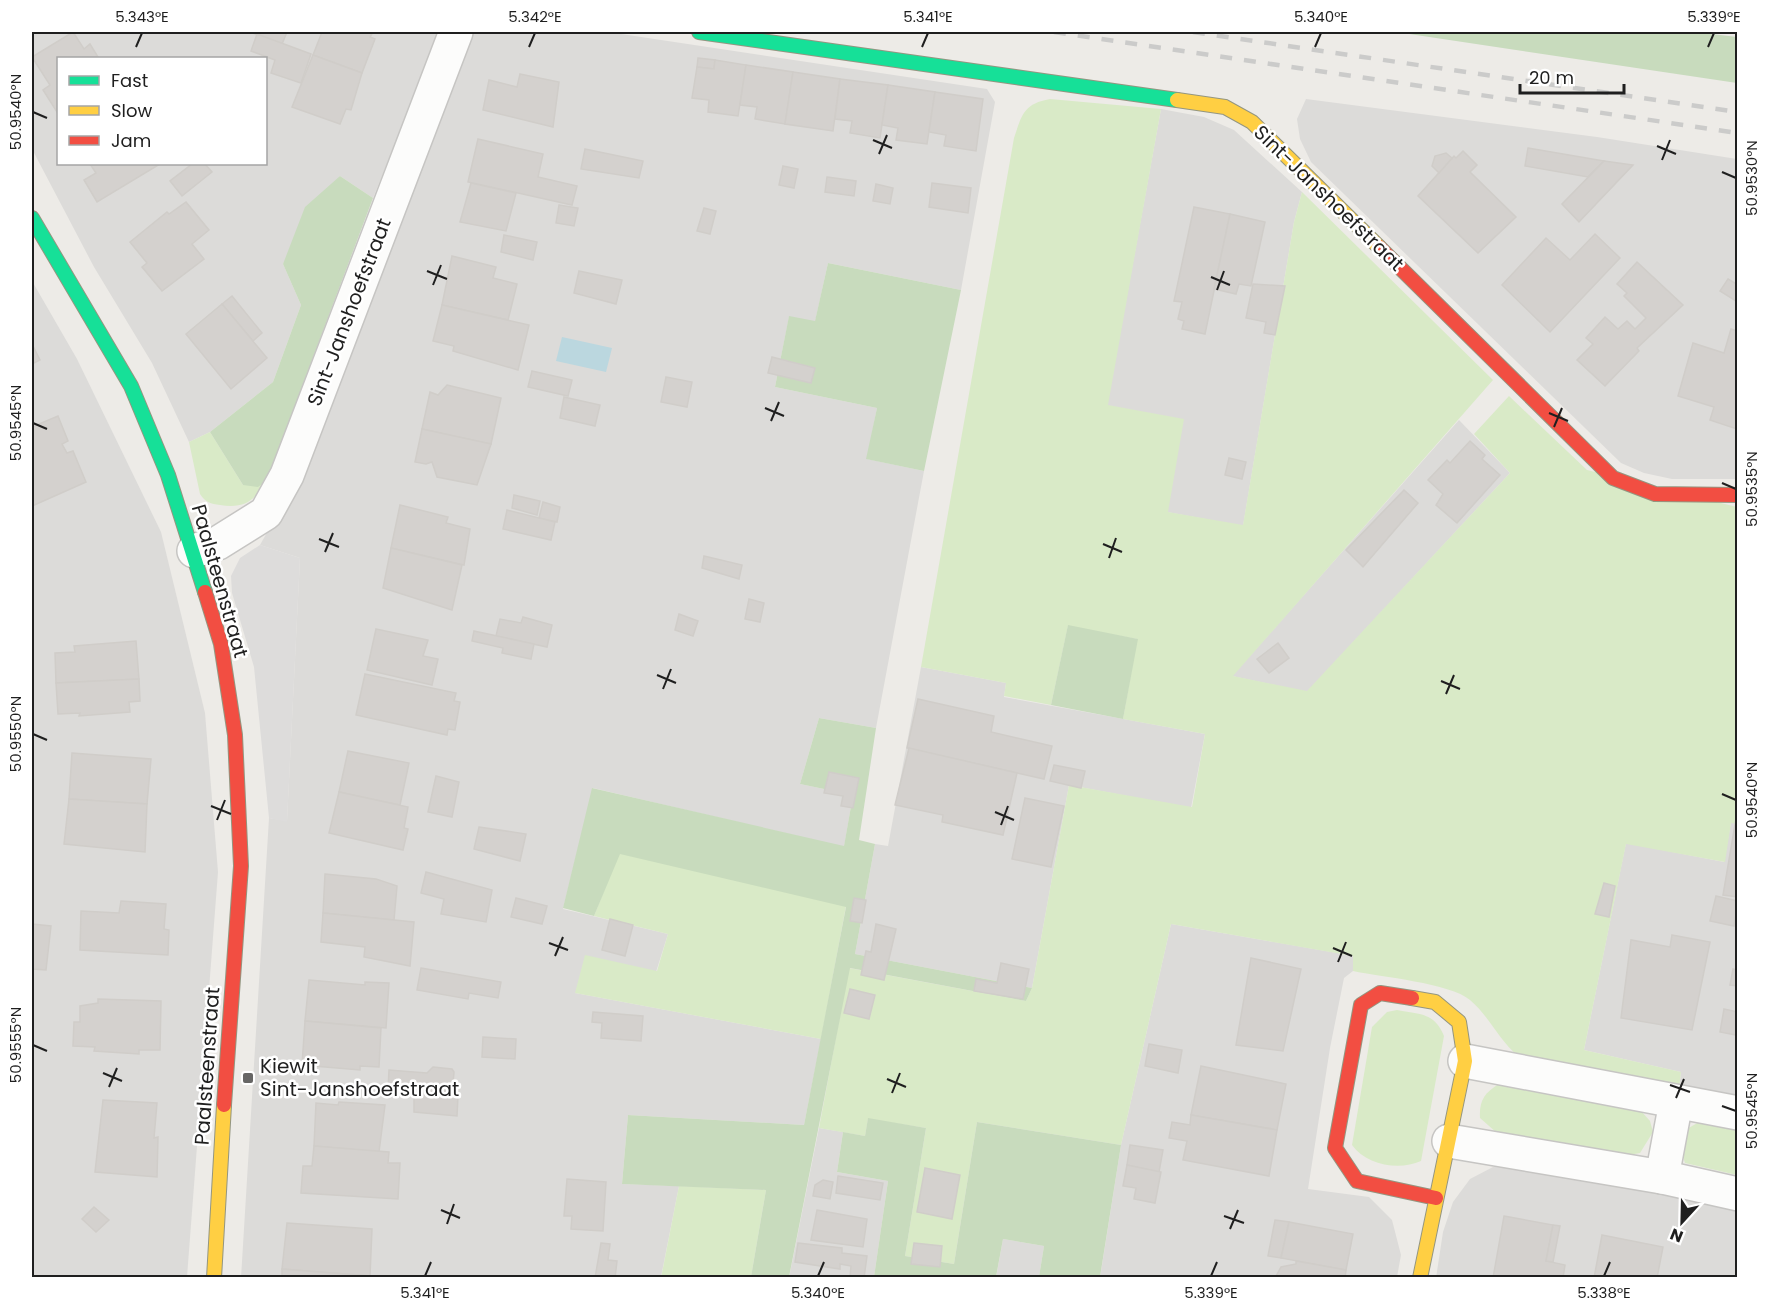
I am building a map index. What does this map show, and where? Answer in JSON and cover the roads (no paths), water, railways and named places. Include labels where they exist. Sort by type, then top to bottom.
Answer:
[{"type":"street","name":"Sint-Janshoefstraat","points":[[194,551],[218,543],[267,513],[287,475],[456,32]]},
{"type":"street","name":"Sint-Janshoefstraat","points":[[699,32],[1225,107],[1252,122],[1613,478],[1656,494],[1737,495]]},
{"type":"street","name":"Paalsteenstraat","points":[[32,218],[131,386],[168,475],[194,551],[221,644],[235,735],[241,866],[225,1080],[214,1278]]},
{"type":"street","points":[[1420,1278],[1465,1061],[1459,1022],[1436,1002],[1380,993],[1362,1005],[1335,1148],[1357,1181],[1436,1198]]},
{"type":"street","points":[[1465,1061],[1737,1113]]},
{"type":"street","points":[[1662,1177],[1676,1102]]},
{"type":"street","points":[[1449,1141],[1662,1177],[1737,1194]]},
{"type":"water","points":[[562,337],[612,348],[606,372],[556,361]]},
{"type":"railway","points":[[1054,32],[1738,133]]},
{"type":"railway","points":[[1193,32],[1738,112]]},
{"type":"place","name":"Kiewit Sint-Janshoefstraat","points":[[248,1078]]}]
